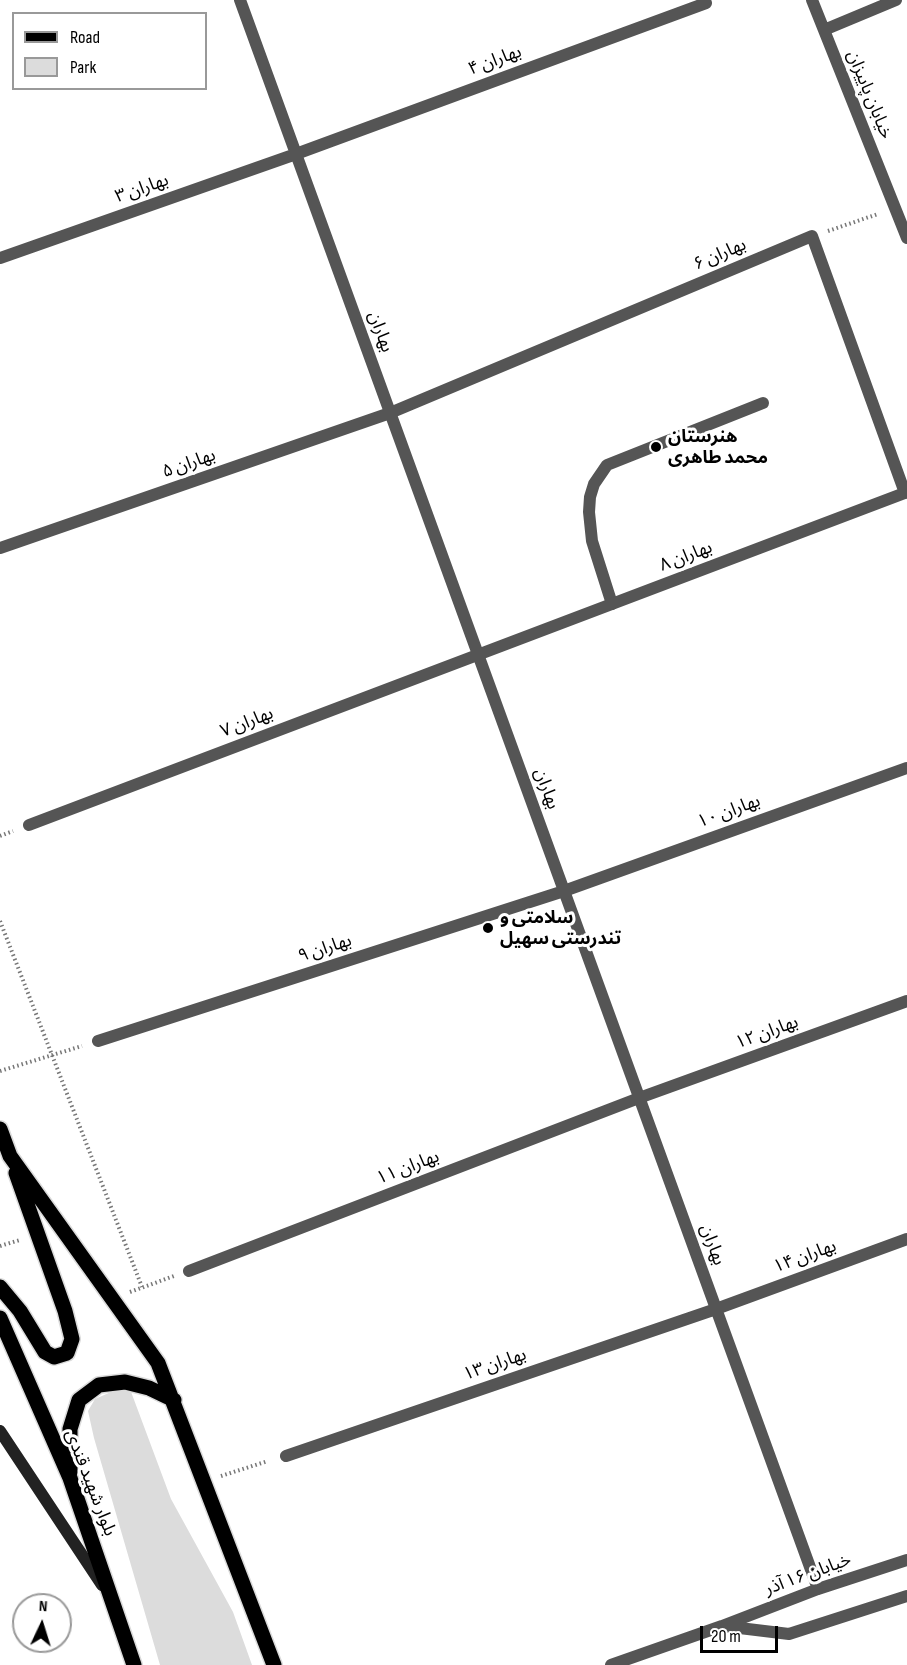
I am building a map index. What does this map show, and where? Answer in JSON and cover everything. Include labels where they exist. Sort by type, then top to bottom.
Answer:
[{"type":"main road","points":[[0,1129],[65,1311],[72,1339],[67,1353],[54,1357],[45,1352],[20,1311],[0,1287]]},
{"type":"main road","points":[[10,1156],[158,1363],[274,1665]]},
{"type":"main road","name":"بلوار شهید قندی","points":[[0,1318],[70,1478],[134,1665]]},
{"type":"main road","points":[[70,1478],[70,1429],[80,1400],[99,1384],[125,1382],[149,1388],[174,1400]]},
{"type":"street","name":"بهاران","points":[[240,0],[818,1589]]},
{"type":"street","name":"خیابان پاییزان","points":[[812,0],[907,238]]},
{"type":"street","points":[[824,30],[896,0]]},
{"type":"street","name":"بهاران ۴","points":[[296,154],[706,3]]},
{"type":"street","name":"بهاران ۳","points":[[0,258],[296,154]]},
{"type":"street","points":[[812,236],[906,493]]},
{"type":"street","name":"بهاران ۶","points":[[390,413],[812,236]]},
{"type":"street","points":[[612,604],[592,541],[589,512],[594,484],[607,465],[763,403]]},
{"type":"street","name":"بهاران ۵","points":[[0,548],[390,413]]},
{"type":"street","name":"بهاران ۸","points":[[478,654],[906,493]]},
{"type":"street","name":"بهاران ۷","points":[[29,825],[478,654]]},
{"type":"street","name":"بهاران ۱۰","points":[[564,891],[907,768]]},
{"type":"street","name":"بهاران ۹","points":[[98,1041],[564,891]]},
{"type":"street","name":"بهاران ۱۲","points":[[639,1098],[907,1001]]},
{"type":"street","name":"بهاران ۱۱","points":[[189,1271],[639,1098]]},
{"type":"street","name":"بهاران ۱۴","points":[[716,1309],[907,1239]]},
{"type":"street","name":"بهاران ۱۳","points":[[286,1456],[716,1309]]},
{"type":"street","points":[[0,1431],[109,1595]]},
{"type":"street","name":"خیابان ۱۶ آذر","points":[[611,1665],[818,1589],[907,1560]]},
{"type":"street","name":"خیابان ۱۶ آذر","points":[[722,1626],[789,1634],[907,1596]]},
{"type":"path","points":[[812,236],[895,208]]},
{"type":"path","points":[[0,921],[142,1287]]},
{"type":"path","points":[[0,1071],[98,1041]]},
{"type":"path","points":[[112,1298],[189,1271]]},
{"type":"path","points":[[203,1482],[286,1456]]},
{"type":"green space","points":[[130,1389],[171,1499],[233,1612],[252,1665],[160,1665],[88,1411],[95,1399],[111,1392]]},
{"type":"place","name":"هنرستان محمد طاهری","points":[[656,447]]},
{"type":"place","name":"سلامتی و تندرستی سهیل","points":[[488,928]]}]
